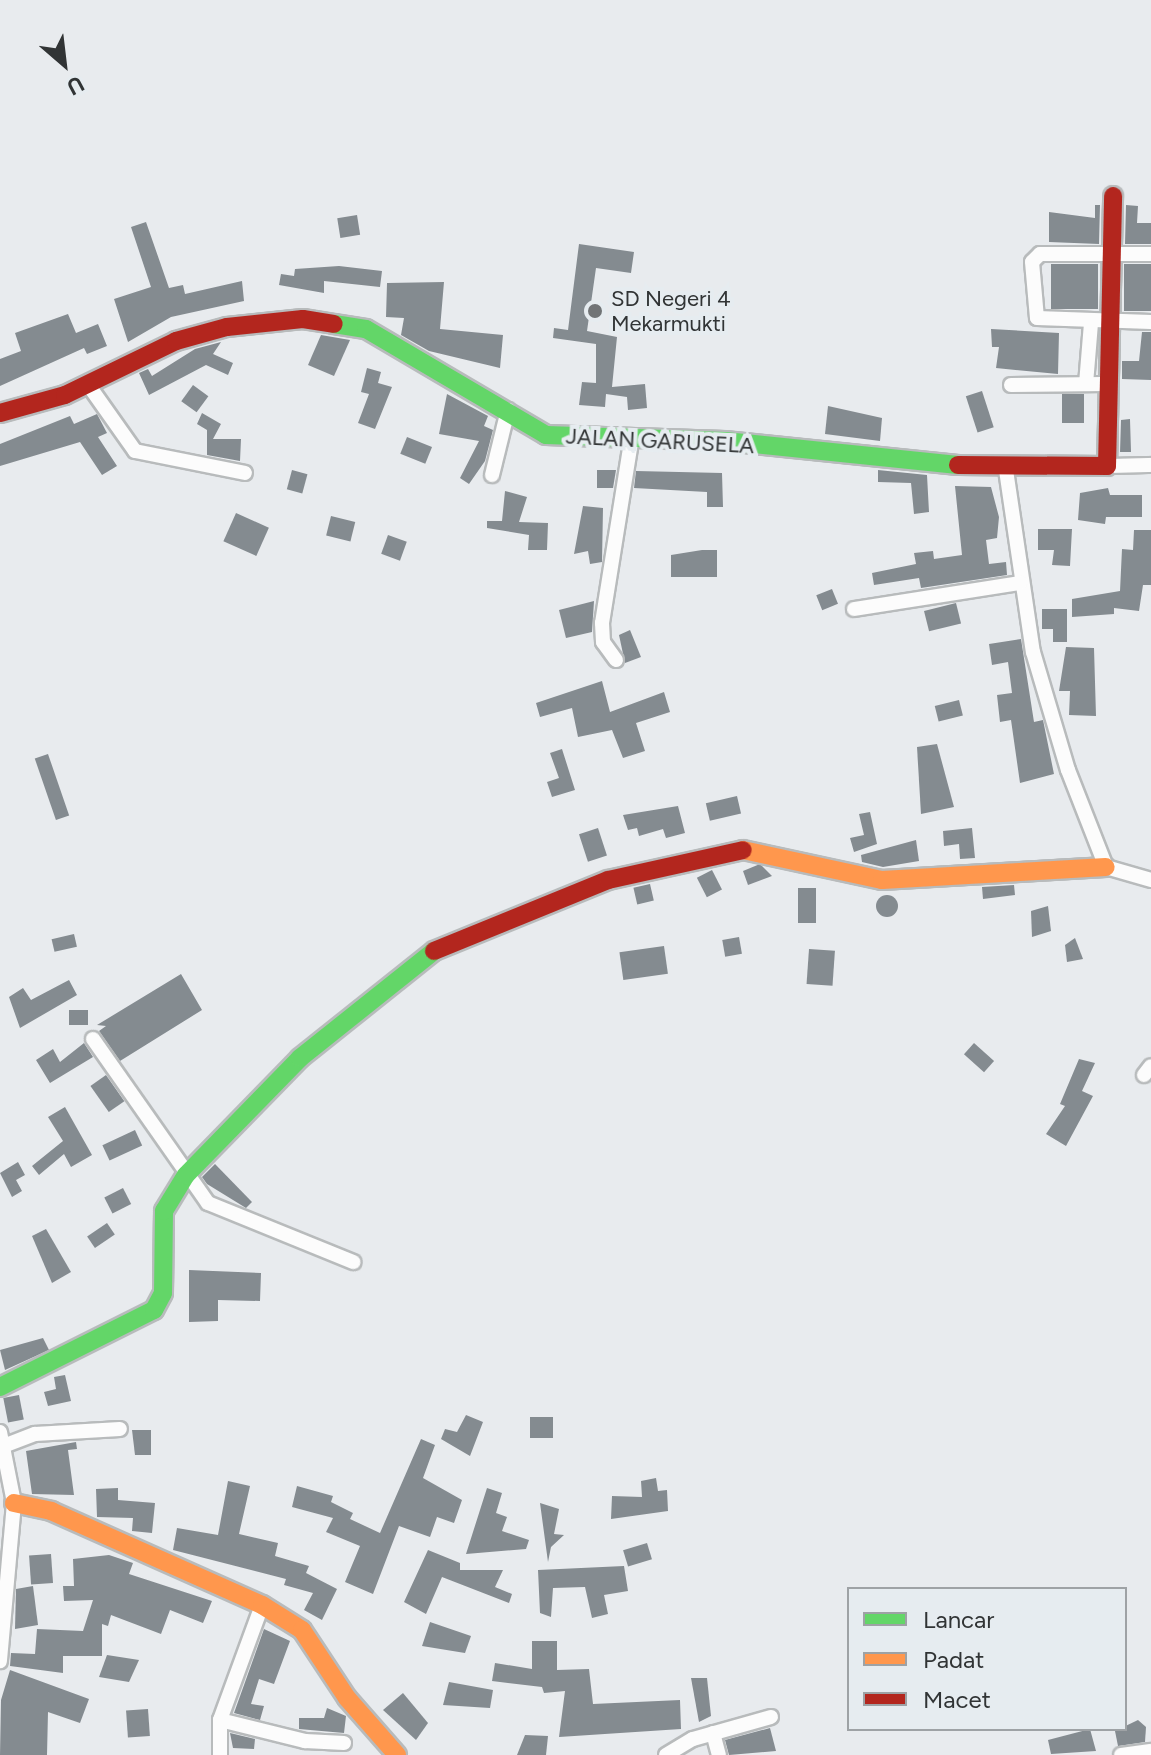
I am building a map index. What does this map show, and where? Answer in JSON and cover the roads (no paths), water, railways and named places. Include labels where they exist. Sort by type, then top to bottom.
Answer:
[{"type":"street","points":[[1086,384],[1111,255],[1113,196]]},
{"type":"street","points":[[1151,254],[1040,254],[1032,262],[1034,316],[1100,323],[1151,322]]},
{"type":"street","name":"JALAN GARUSELA","points":[[0,413],[87,383],[176,341],[227,327],[303,319],[366,329],[426,370],[508,410],[546,435],[631,441],[725,441],[1006,470],[1107,466]]},
{"type":"street","points":[[1100,323],[1107,466],[1151,465]]},
{"type":"street","points":[[87,383],[135,451],[245,473]]},
{"type":"street","points":[[1011,385],[1105,384]]},
{"type":"street","points":[[492,475],[508,410]]},
{"type":"street","points":[[616,660],[603,642],[602,623],[631,441]]},
{"type":"street","points":[[1006,470],[1020,583],[1068,770],[1106,867]]},
{"type":"street","points":[[854,609],[1020,583]]},
{"type":"street","points":[[0,1387],[140,1322],[154,1310],[163,1293],[164,1211],[186,1175],[300,1058],[420,959],[608,880],[750,848],[882,880],[1106,867],[1151,880]]},
{"type":"street","points":[[93,1039],[208,1203],[353,1262]]},
{"type":"street","points":[[0,1661],[14,1503],[3,1439],[120,1429]]},
{"type":"street","points":[[14,1503],[51,1511],[262,1605],[309,1636],[347,1698],[397,1755]]},
{"type":"street","points":[[220,1755],[220,1720],[262,1605]]},
{"type":"street","points":[[666,1755],[713,1733],[771,1717]]},
{"type":"street","points":[[220,1720],[305,1741],[344,1743]]},
{"type":"street","points":[[713,1733],[719,1755]]},
{"type":"street","points":[[1121,1755],[1151,1751]]},
{"type":"place","name":"SD Negeri 4 Mekarmukti","points":[[595,311]]}]
